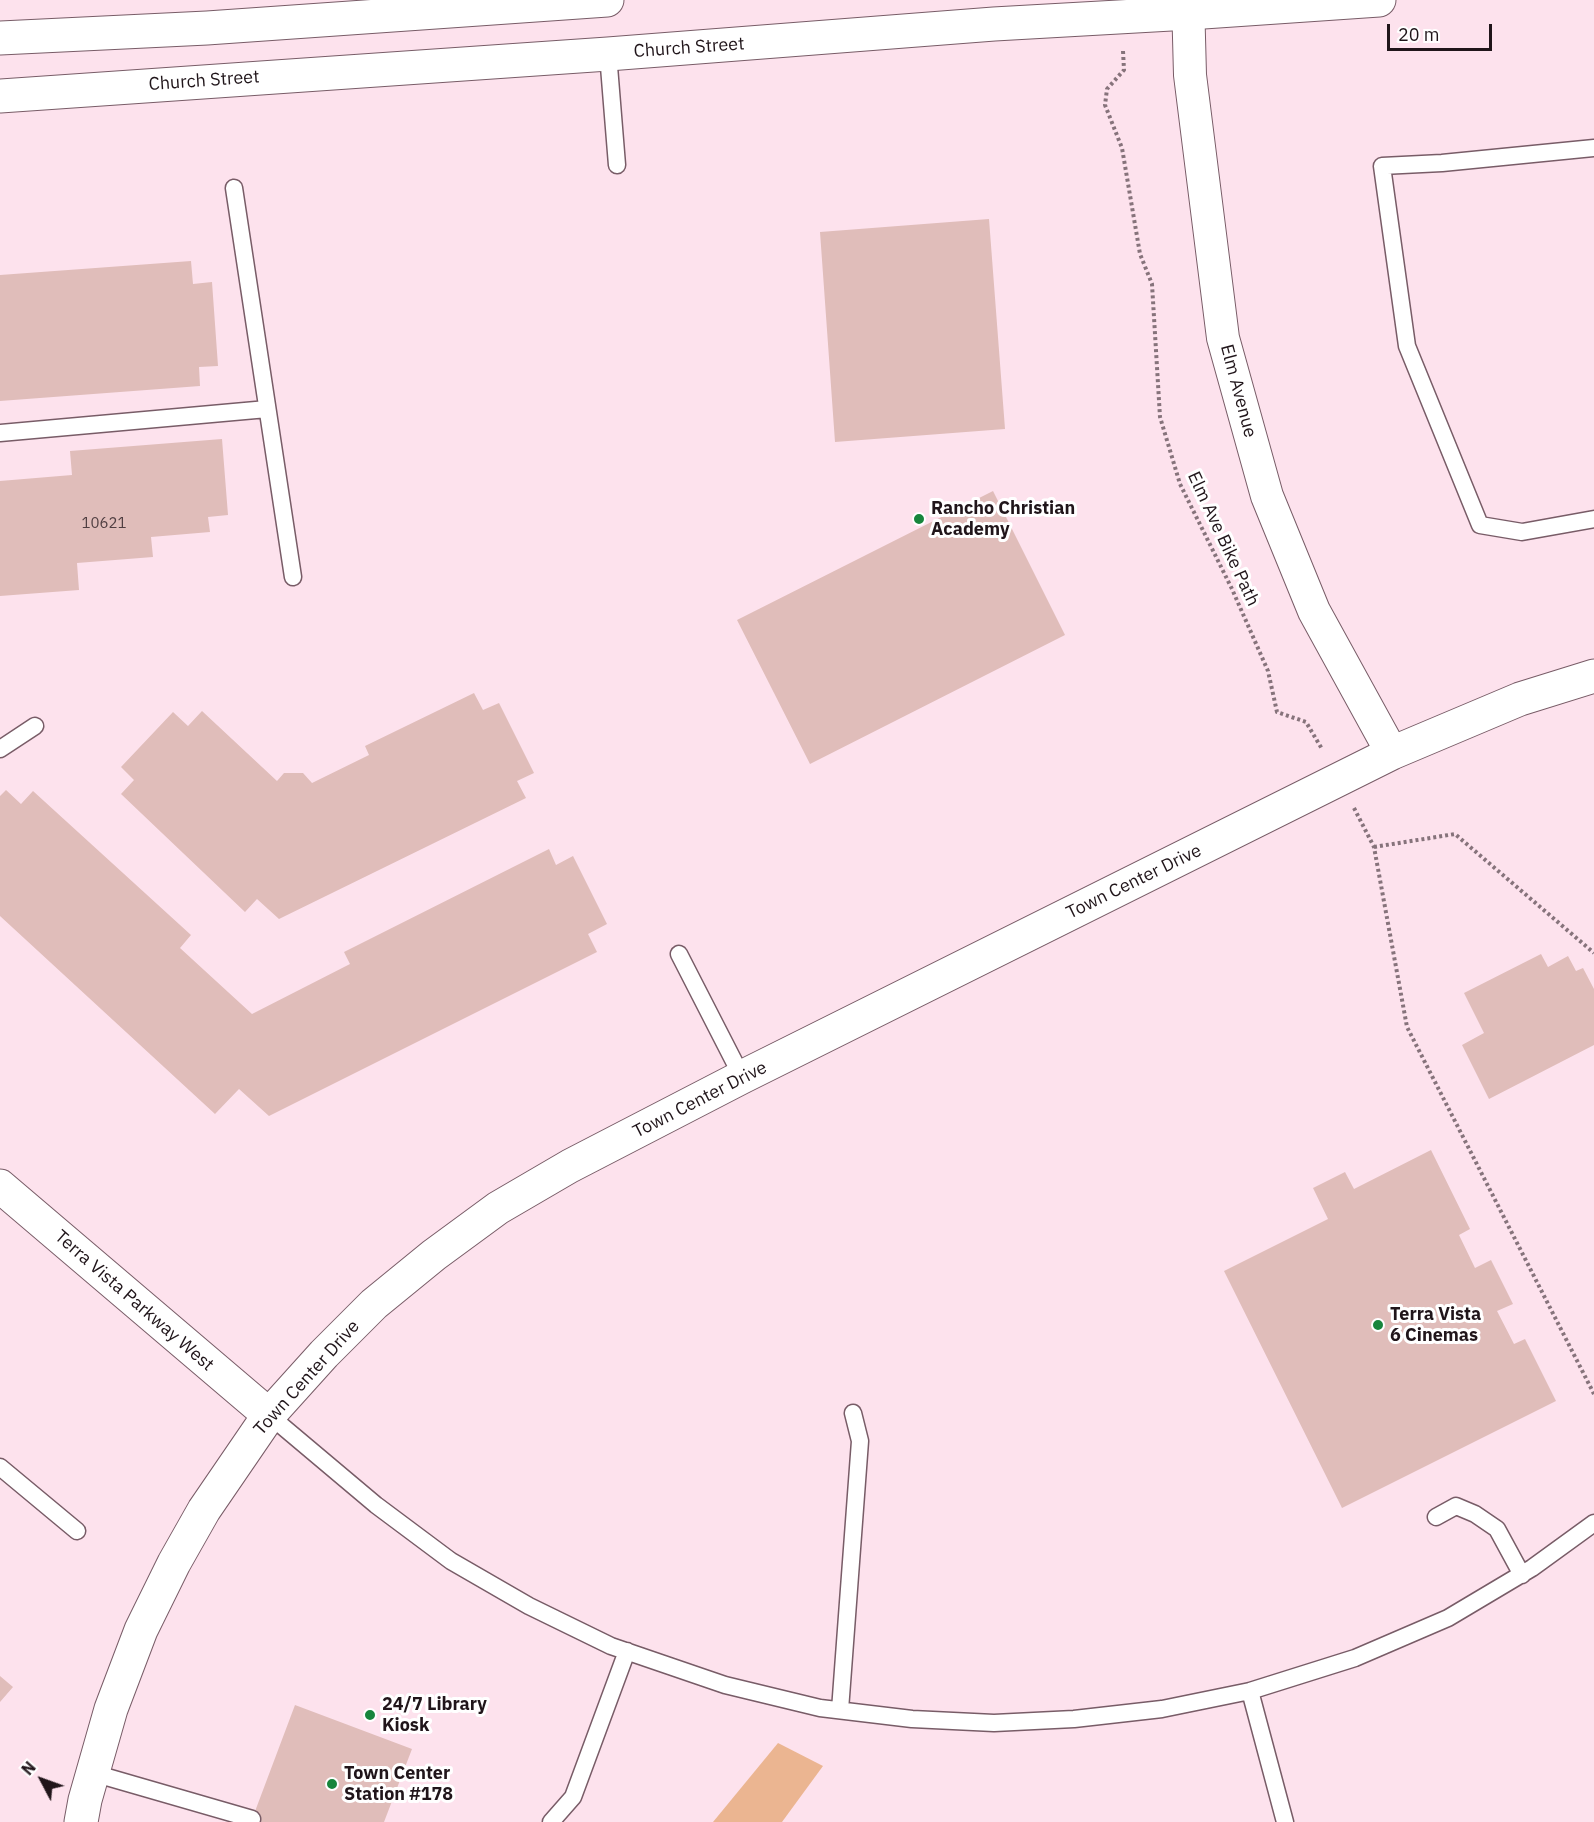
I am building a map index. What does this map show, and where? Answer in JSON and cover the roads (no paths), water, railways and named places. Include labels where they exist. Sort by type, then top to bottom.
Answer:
[{"type":"street","points":[[0,38],[207,28],[607,0]]},
{"type":"street","name":"Church Street","points":[[0,96],[608,54],[1188,7],[1379,0]]},
{"type":"street","name":"Elm Avenue","points":[[1188,7],[1190,75],[1223,338],[1271,506],[1314,611],[1392,753]]},
{"type":"street","name":"Town Center Drive","points":[[81,1822],[111,1709],[141,1630],[174,1563],[204,1510],[269,1415],[324,1354],[374,1304],[434,1255],[498,1208],[570,1166],[742,1077],[1392,753],[1520,699],[1594,676]]},
{"type":"street","name":"Terra Vista Parkway West","points":[[0,1186],[269,1415]]},
{"type":"lane","points":[[608,54],[617,165]]},
{"type":"lane","points":[[1594,148],[1442,163],[1382,166],[1407,346],[1480,525],[1522,532],[1594,519]]},
{"type":"lane","points":[[234,188],[293,577]]},
{"type":"lane","points":[[0,433],[267,409]]},
{"type":"lane","points":[[0,750],[35,726]]},
{"type":"lane","points":[[680,954],[742,1077]]},
{"type":"lane","points":[[840,1710],[860,1441],[854,1413]]},
{"type":"lane","points":[[269,1415],[376,1505],[451,1561],[530,1606],[611,1646],[725,1685],[820,1708],[912,1719],[994,1723],[1074,1719],[1162,1709],[1250,1691],[1355,1658],[1448,1618],[1522,1575],[1594,1523]]},
{"type":"lane","points":[[0,1467],[77,1531]]},
{"type":"lane","points":[[1436,1517],[1456,1506],[1475,1514],[1497,1529],[1522,1575]]},
{"type":"lane","points":[[551,1822],[573,1797],[627,1651]]},
{"type":"lane","points":[[1250,1691],[1285,1822]]},
{"type":"lane","points":[[93,1773],[252,1819]]},
{"type":"place","name":"Rancho Christian Academy","points":[[919,519]]},
{"type":"place","name":"Terra Vista 6 Cinemas","points":[[1378,1325]]},
{"type":"place","name":"24/7 Library Kiosk","points":[[370,1715]]},
{"type":"place","name":"Town Center Station #178","points":[[332,1784]]}]
